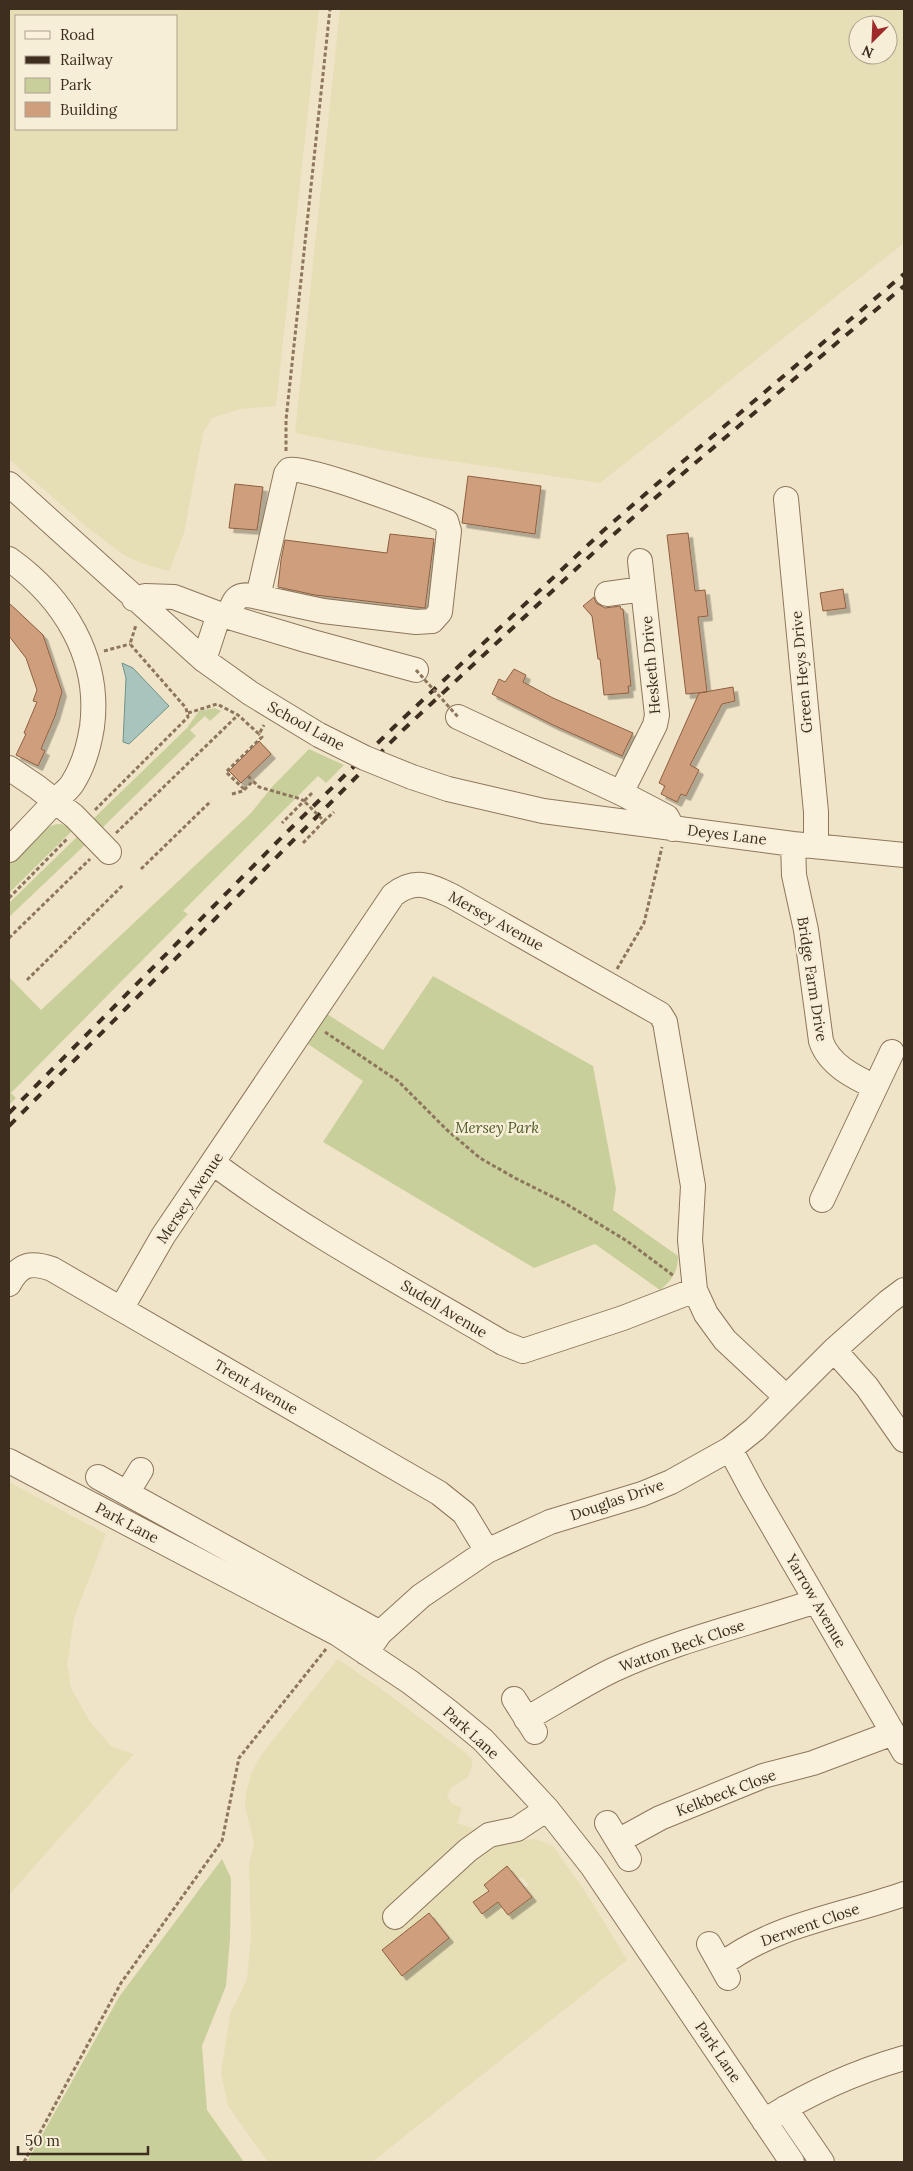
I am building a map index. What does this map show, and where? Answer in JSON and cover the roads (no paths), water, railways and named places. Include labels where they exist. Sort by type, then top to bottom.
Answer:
[{"type":"street","points":[[204,660],[223,616],[235,600],[240,596],[248,594],[258,597],[323,611],[399,621],[424,623],[432,621],[440,612],[449,531],[446,521],[339,482],[300,470],[288,470],[258,597]]},
{"type":"street","name":"School Lane","points":[[9,484],[204,660],[250,694],[319,735],[365,758],[412,777],[474,796],[543,812],[669,834]]},
{"type":"street","name":"Green Heys Drive","points":[[786,499],[816,812],[816,846]]},
{"type":"street","points":[[9,559],[38,582],[52,597],[73,627],[86,656],[93,694],[90,735],[80,768],[71,784],[9,850]]},
{"type":"street","name":"Hesketh Drive","points":[[621,793],[655,725],[658,715],[640,562]]},
{"type":"street","points":[[607,594],[643,590]]},
{"type":"street","points":[[141,605],[145,596],[174,597],[223,616],[416,670]]},
{"type":"street","name":"Deyes Lane","points":[[458,717],[621,793],[667,817],[669,834],[904,855]]},
{"type":"street","points":[[9,768],[56,801],[74,816],[105,848]]},
{"type":"street","name":"Bridge Farm Drive","points":[[793,844],[794,875],[806,930],[821,1040],[825,1052],[832,1060],[858,1079],[876,1087]]},
{"type":"street","name":"Mersey Avenue","points":[[120,1309],[163,1236],[393,895],[413,885],[426,884],[660,1014],[665,1022],[693,1186],[690,1240],[695,1290],[706,1314],[725,1340],[786,1397]]},
{"type":"street","points":[[822,1200],[892,1052]]},
{"type":"street","name":"Sudell Avenue","points":[[213,1163],[251,1191],[307,1227],[503,1343],[523,1351],[622,1318],[695,1290]]},
{"type":"street","name":"Trent Avenue","points":[[9,1284],[12,1277],[22,1268],[38,1264],[52,1269],[439,1493],[464,1513],[487,1551]]},
{"type":"street","name":"Douglas Drive","points":[[366,1653],[380,1633],[421,1596],[487,1551],[550,1522],[642,1494],[671,1482],[730,1449],[755,1428],[834,1350],[904,1290]]},
{"type":"street","points":[[834,1350],[867,1387],[904,1440]]},
{"type":"street","name":"Yarrow Avenue","points":[[730,1449],[899,1742]]},
{"type":"street","name":"Park Lane","points":[[9,1461],[338,1634],[410,1682],[466,1726],[516,1774],[547,1809],[592,1866],[636,1928],[792,2162]]},
{"type":"street","name":"Park Lane","points":[[128,1494],[141,1470]]},
{"type":"street","name":"Park Lane","points":[[98,1477],[380,1633]]},
{"type":"street","name":"Watton Beck Close","points":[[525,1717],[613,1670],[710,1633],[770,1617],[816,1601]]},
{"type":"street","name":"Kelkbeck Close","points":[[618,1841],[660,1818],[764,1776],[899,1742]]},
{"type":"street","points":[[395,1917],[468,1850],[489,1835],[517,1829],[547,1809]]},
{"type":"street","name":"Derwent Close","points":[[709,1944],[725,1972],[759,1941],[797,1926],[904,1894]]},
{"type":"street","points":[[764,2121],[785,2108],[873,2067],[904,2058]]},
{"type":"street","points":[[785,2108],[822,2162]]},
{"type":"water","points":[[122,663],[133,668],[169,706],[129,744],[123,742],[126,678]]},
{"type":"railway","points":[[9,1113],[284,835],[394,727],[604,530],[904,274]]},
{"type":"railway","points":[[9,1126],[403,730],[604,543],[904,286]]},
{"type":"park label","name":"Mersey Park","points":[[497,1128]]}]
